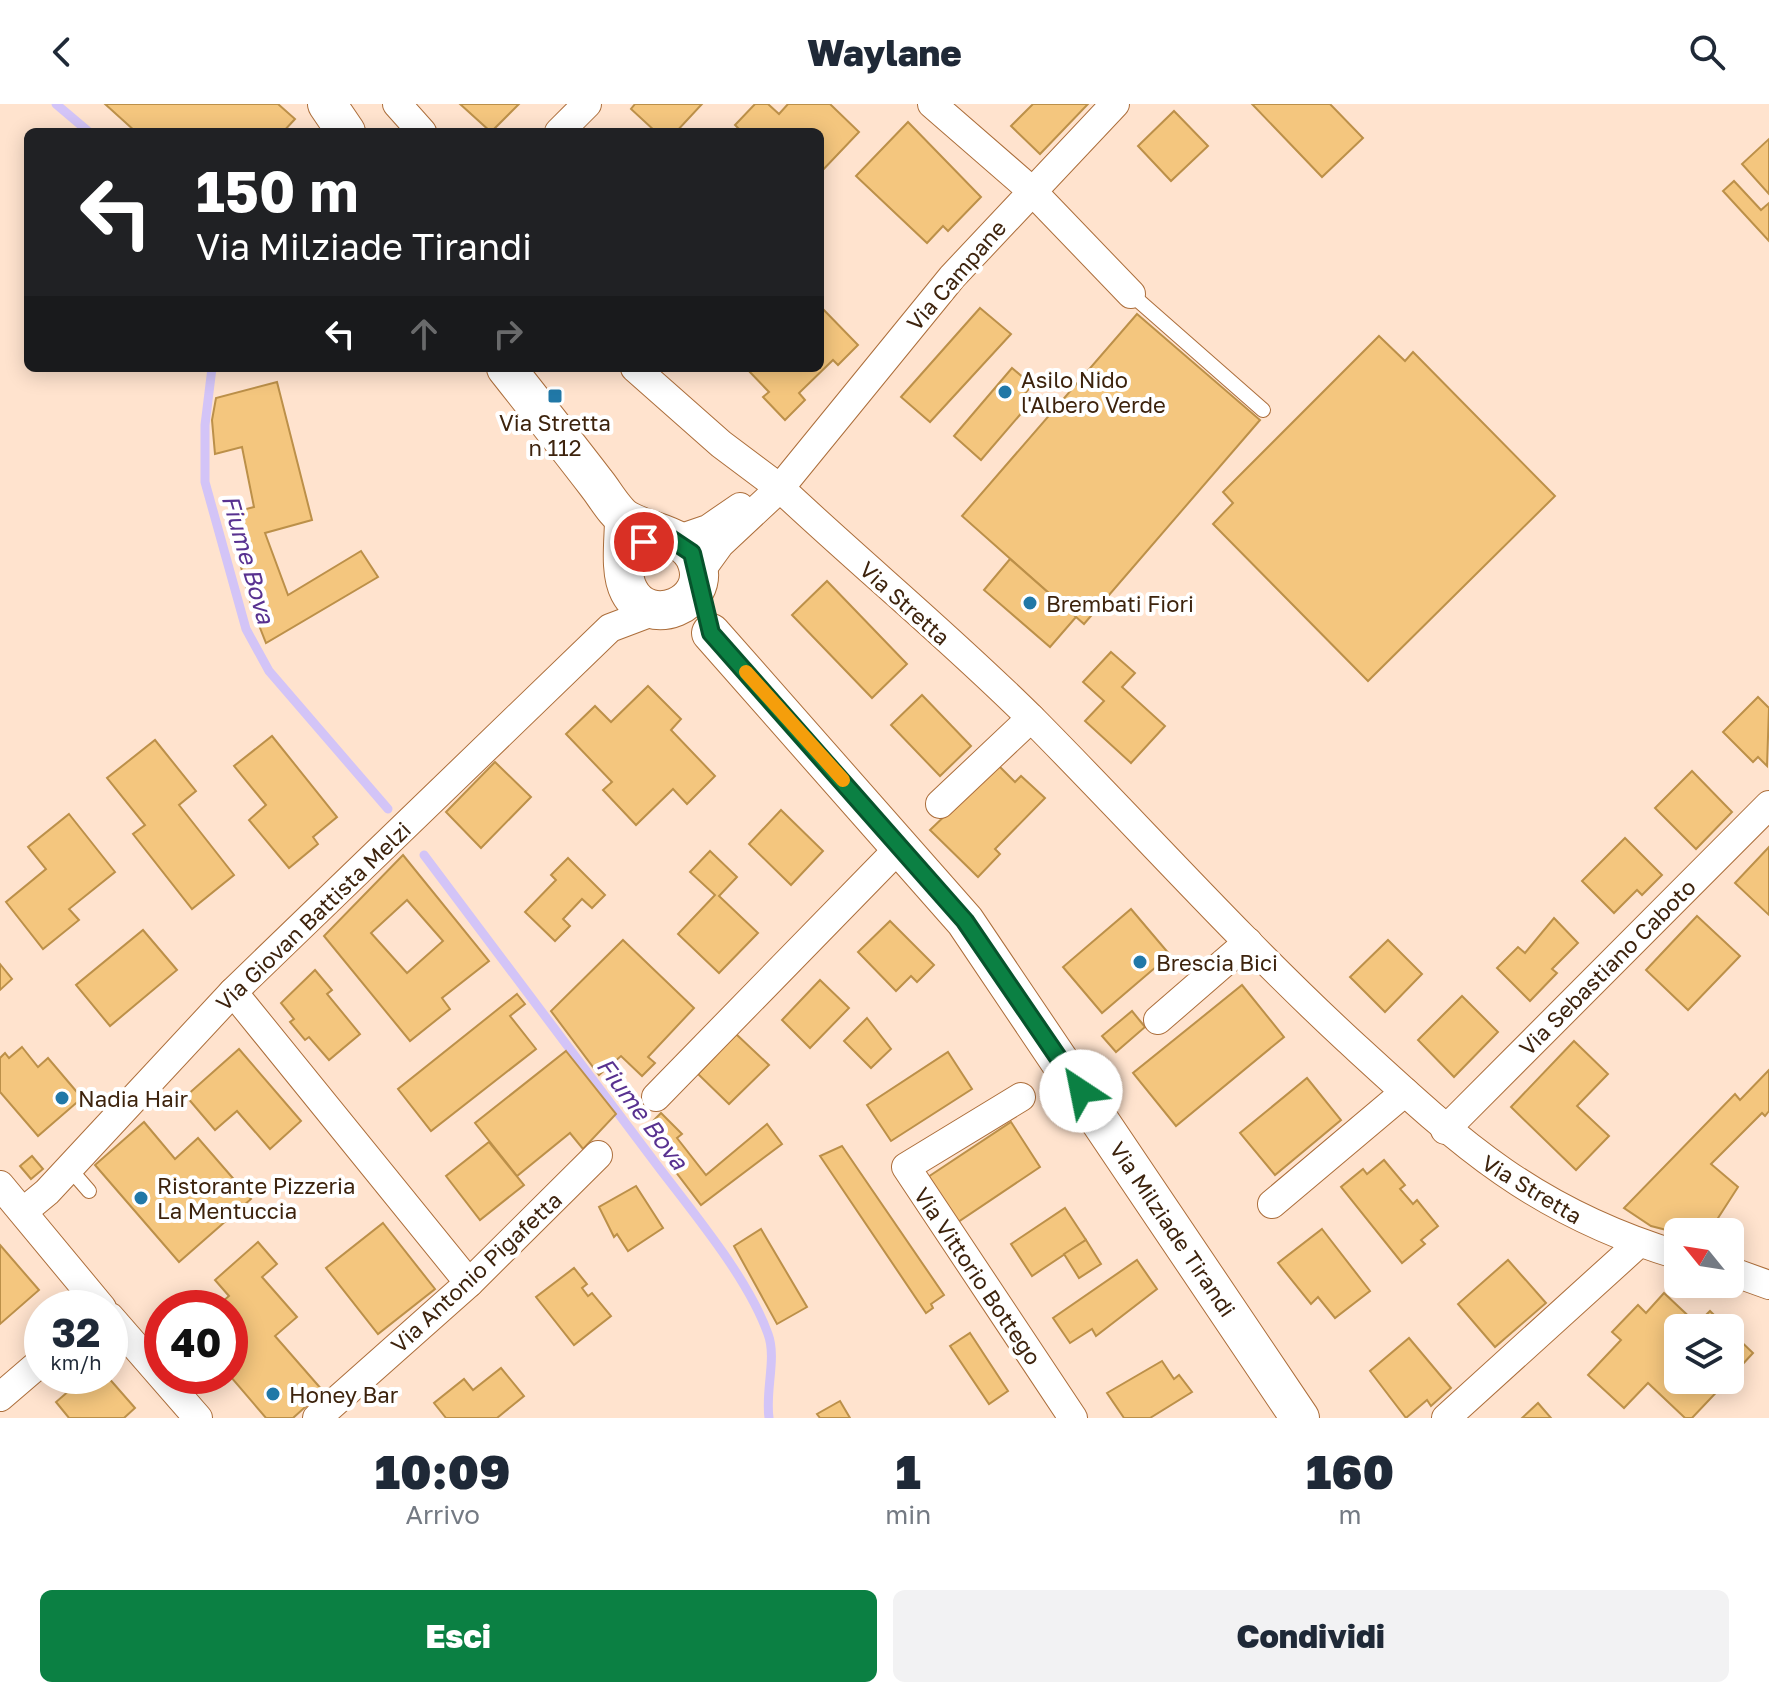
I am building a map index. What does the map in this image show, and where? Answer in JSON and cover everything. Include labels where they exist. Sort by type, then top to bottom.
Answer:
[{"type":"street","points":[[327,104],[343,128]]},
{"type":"street","points":[[397,104],[418,128]]},
{"type":"street","points":[[563,128],[587,104]]},
{"type":"street","points":[[932,104],[1031,190],[1131,294]]},
{"type":"street","name":"Via Campane","points":[[698,578],[720,544],[774,484],[806,454],[952,277],[1115,104]]},
{"type":"street","points":[[509,372],[624,519],[672,538]]},
{"type":"street","name":"Via Stretta","points":[[640,372],[721,444],[774,484],[1031,718],[1248,942],[1445,1130],[1483,1160],[1548,1202],[1592,1225],[1664,1251]]},
{"type":"street","name":"Via Campane","points":[[672,538],[708,529],[774,484]]},
{"type":"street","points":[[624,519],[626,576]]},
{"type":"street","points":[[626,576],[635,549],[644,542],[672,538]]},
{"type":"street","name":"Via Milziade Tirandi","points":[[672,538],[692,553],[711,633]]},
{"type":"street","name":"Via Milziade Tirandi","points":[[626,576],[636,600],[711,633],[965,921],[1017,993],[1300,1418]]},
{"type":"street","name":"Via Giovan Battista Melzi","points":[[610,628],[626,576]]},
{"type":"street","points":[[660,611],[686,602],[698,578]]},
{"type":"street","name":"Via Giovan Battista Melzi","points":[[24,1211],[69,1168],[233,992],[610,628],[660,611]]},
{"type":"street","points":[[940,804],[1031,718]]},
{"type":"street","name":"Via Sebastiano Caboto","points":[[1445,1130],[1769,805]]},
{"type":"street","points":[[656,1097],[901,846]]},
{"type":"street","points":[[1158,1020],[1248,942]]},
{"type":"street","points":[[233,992],[469,1283]]},
{"type":"street","points":[[1272,1204],[1405,1092]]},
{"type":"street","name":"Via Vittorio Bottego","points":[[1021,1097],[906,1167],[1073,1418]]},
{"type":"street","name":"Via Antonio Pigafetta","points":[[317,1418],[469,1283],[598,1155]]},
{"type":"street","points":[[0,1185],[88,1290]]},
{"type":"street","points":[[1446,1418],[1639,1243]]},
{"type":"street","points":[[1744,1276],[1769,1285]]},
{"type":"street","points":[[128,1330],[198,1418]]},
{"type":"street","points":[[0,1397],[24,1376]]},
{"type":"lane","points":[[1131,294],[1263,410]]},
{"type":"lane","points":[[69,1168],[89,1191]]},
{"type":"building","points":[[105,104],[278,104],[295,119],[287,128],[132,128]]},
{"type":"building","points":[[460,104],[519,104],[495,128],[487,128]]},
{"type":"building","points":[[635,104],[702,104],[680,128],[652,128],[631,109]]},
{"type":"building","points":[[755,104],[768,104],[779,114],[788,104],[830,104],[859,132],[824,169],[824,128],[738,128],[735,125]]},
{"type":"building","points":[[1033,104],[1088,104],[1040,154],[1011,126]]},
{"type":"building","points":[[1252,104],[1330,104],[1363,138],[1322,177]]},
{"type":"building","points":[[1174,111],[1208,146],[1171,181],[1138,146]]},
{"type":"building","points":[[908,122],[981,197],[948,231],[943,226],[927,243],[856,176]]},
{"type":"building","points":[[1769,139],[1769,194],[1742,164]]},
{"type":"building","points":[[1734,181],[1761,210],[1769,203],[1769,241],[1723,191]]},
{"type":"building","points":[[980,308],[1011,334],[930,422],[901,397]]},
{"type":"building","points":[[824,310],[858,345],[838,365],[833,360],[824,369]]},
{"type":"building","points":[[1137,314],[1260,420],[1084,624],[962,516]]},
{"type":"building","points":[[1379,336],[1405,361],[1413,352],[1555,496],[1368,681],[1213,524],[1233,503],[1223,492]]},
{"type":"building","points":[[1012,368],[1032,385],[1023,396],[1031,402],[981,460],[954,436]]},
{"type":"building","points":[[750,372],[821,372],[799,393],[805,400],[785,420],[763,397],[769,392]]},
{"type":"building","points":[[277,382],[312,520],[265,533],[288,595],[361,551],[378,577],[266,643],[251,605],[227,514],[254,507],[242,447],[215,454],[212,420],[216,398]]},
{"type":"building","name":"Brembati Fiori","points":[[1010,559],[1076,617],[1050,647],[984,590]]},
{"type":"building","points":[[827,581],[907,664],[872,698],[792,615]]},
{"type":"building","points":[[1111,652],[1135,673],[1122,687],[1165,726],[1131,763],[1085,721],[1104,701],[1083,682]]},
{"type":"building","points":[[648,686],[681,719],[671,730],[715,776],[687,804],[673,789],[636,825],[603,790],[612,782],[566,734],[595,706],[611,722]]},
{"type":"building","points":[[922,695],[971,746],[940,776],[891,725]]},
{"type":"building","points":[[1758,697],[1769,708],[1767,766],[1758,757],[1753,762],[1723,732]]},
{"type":"building","points":[[272,736],[337,817],[313,837],[318,844],[289,868],[249,820],[266,805],[234,766]]},
{"type":"building","points":[[155,740],[196,791],[179,805],[234,875],[192,909],[133,834],[145,825],[107,778]]},
{"type":"building","points":[[495,762],[531,797],[481,848],[446,812]]},
{"type":"building","points":[[998,765],[1015,782],[1021,776],[1045,798],[995,849],[1000,854],[978,877],[930,830]]},
{"type":"building","points":[[1692,771],[1732,812],[1696,849],[1655,808]]},
{"type":"building","points":[[781,810],[823,851],[791,885],[749,844]]},
{"type":"building","points":[[69,814],[115,872],[69,909],[79,920],[43,949],[6,902],[46,869],[28,847]]},
{"type":"building","points":[[1625,838],[1662,875],[1642,895],[1637,890],[1614,913],[1582,881]]},
{"type":"building","points":[[1769,847],[1769,915],[1735,883]]},
{"type":"building","points":[[710,851],[737,877],[719,896],[758,933],[719,973],[678,934],[715,895],[690,872]]},
{"type":"building","points":[[403,855],[489,961],[442,998],[450,1009],[410,1041],[324,936]],"holes":[[[407,900],[443,941],[407,973],[371,933]]]},
{"type":"building","points":[[568,858],[605,895],[592,908],[582,899],[563,919],[570,926],[555,941],[525,912],[556,880],[551,875]]},
{"type":"building","points":[[1131,909],[1170,955],[1102,1013],[1063,967]]},
{"type":"building","points":[[1697,916],[1740,956],[1688,1010],[1646,970]]},
{"type":"building","points":[[1554,918],[1578,943],[1552,969],[1557,973],[1530,1001],[1497,968],[1518,947],[1525,953]]},
{"type":"building","points":[[890,921],[934,965],[917,982],[911,976],[896,991],[858,952]]},
{"type":"building","points":[[143,930],[177,970],[110,1026],[76,985]]},
{"type":"building","points":[[623,940],[694,1008],[648,1057],[655,1063],[642,1076],[621,1056],[599,1075],[551,1011]]},
{"type":"building","points":[[1388,940],[1422,974],[1385,1012],[1350,977]]},
{"type":"building","points":[[0,964],[12,979],[0,990]]},
{"type":"building","points":[[315,970],[332,990],[327,994],[360,1034],[329,1060],[309,1037],[305,1040],[290,1022],[294,1019],[281,1003]]},
{"type":"building","points":[[820,980],[849,1008],[810,1048],[782,1020]]},
{"type":"building","points":[[1242,985],[1284,1037],[1176,1126],[1133,1073]]},
{"type":"building","points":[[517,994],[525,1004],[510,1016],[536,1049],[431,1131],[398,1089]]},
{"type":"building","points":[[1462,996],[1498,1032],[1454,1077],[1418,1040]]},
{"type":"building","points":[[1132,1011],[1145,1027],[1116,1052],[1102,1036]]},
{"type":"building","points":[[867,1018],[891,1049],[871,1068],[844,1041]]},
{"type":"building","points":[[736,1034],[769,1065],[729,1104],[698,1074]]},
{"type":"building","points":[[1574,1041],[1608,1074],[1577,1106],[1609,1136],[1576,1170],[1511,1107]]},
{"type":"building","points":[[22,1047],[38,1067],[48,1058],[82,1098],[38,1136],[0,1092],[0,1058],[5,1053],[9,1058]]},
{"type":"building","points":[[239,1049],[301,1121],[270,1149],[237,1111],[215,1130],[186,1096]]},
{"type":"building","points":[[566,1051],[616,1114],[583,1149],[570,1133],[517,1176],[475,1123]]},
{"type":"building","points":[[948,1052],[972,1089],[891,1141],[867,1105]]},
{"type":"building","points":[[1769,1070],[1769,1111],[1765,1116],[1762,1113],[1711,1164],[1738,1187],[1718,1218],[1664,1218],[1664,1229],[1651,1226],[1624,1208],[1735,1094],[1740,1100]]},
{"type":"building","points":[[1307,1078],[1341,1120],[1275,1175],[1240,1133]]},
{"type":"building","points":[[661,1113],[682,1134],[677,1138],[706,1175],[767,1124],[782,1144],[701,1205],[644,1130]]},
{"type":"building","points":[[144,1122],[175,1159],[198,1138],[251,1199],[179,1262],[95,1165]]},
{"type":"building","points":[[1011,1122],[1040,1167],[958,1222],[928,1177]]},
{"type":"building","points":[[489,1142],[524,1185],[480,1220],[446,1176]]},
{"type":"building","points":[[842,1146],[944,1295],[931,1304],[933,1308],[926,1313],[820,1156]]},
{"type":"building","points":[[32,1156],[43,1169],[31,1179],[20,1166]]},
{"type":"building","points":[[1384,1160],[1405,1185],[1400,1189],[1413,1204],[1417,1200],[1438,1226],[1421,1240],[1425,1244],[1402,1263],[1341,1187],[1363,1169],[1367,1174]]},
{"type":"building","points":[[636,1186],[663,1228],[628,1251],[617,1234],[614,1237],[599,1207]]},
{"type":"building","points":[[1065,1208],[1086,1240],[1032,1276],[1011,1244]]},
{"type":"building","points":[[383,1223],[435,1289],[378,1334],[326,1268]]},
{"type":"building","points":[[761,1229],[807,1307],[777,1324],[734,1246]]},
{"type":"building","points":[[1322,1229],[1370,1291],[1335,1318],[1318,1297],[1311,1304],[1278,1263]]},
{"type":"building","points":[[1086,1240],[1101,1264],[1079,1278],[1064,1254]]},
{"type":"building","points":[[258,1242],[277,1264],[262,1277],[297,1317],[275,1336],[323,1391],[293,1418],[266,1418],[245,1394],[248,1394],[248,1290],[224,1290],[215,1280]]},
{"type":"building","points":[[0,1245],[39,1290],[24,1290],[24,1303],[0,1324]]},
{"type":"building","points":[[1137,1260],[1157,1289],[1096,1336],[1092,1329],[1070,1343],[1053,1318]]},
{"type":"building","points":[[1508,1260],[1546,1303],[1495,1347],[1458,1304]]},
{"type":"building","points":[[574,1268],[587,1284],[582,1288],[588,1296],[592,1293],[611,1316],[574,1345],[536,1297]]},
{"type":"building","points":[[1664,1293],[1664,1298],[1669,1298],[1686,1314],[1664,1314],[1664,1394],[1715,1394],[1692,1418],[1685,1418],[1648,1383],[1624,1408],[1588,1375],[1621,1340],[1612,1332],[1638,1305],[1646,1313]]},
{"type":"building","points":[[970,1333],[1008,1391],[989,1404],[950,1346]]},
{"type":"building","points":[[1409,1338],[1451,1388],[1431,1406],[1427,1400],[1406,1418],[1370,1371]]},
{"type":"building","points":[[1744,1344],[1753,1353],[1744,1363]]},
{"type":"building","points":[[1162,1361],[1174,1379],[1179,1375],[1192,1392],[1150,1418],[1124,1418],[1107,1393]]},
{"type":"building","points":[[501,1368],[524,1396],[497,1418],[446,1418],[434,1403],[464,1379],[473,1390]]},
{"type":"building","points":[[65,1394],[123,1394],[135,1408],[124,1418],[69,1418],[56,1402]]},
{"type":"building","points":[[840,1401],[850,1418],[820,1418],[817,1414]]},
{"type":"building","points":[[1538,1403],[1551,1418],[1522,1418]]},
{"type":"waterway","name":"Fiume Bova","points":[[56,104],[84,128]]},
{"type":"waterway","name":"Fiume Bova","points":[[212,372],[205,425],[205,482],[246,629],[269,671],[388,809]]},
{"type":"waterway","name":"Fiume Bova","points":[[424,855],[732,1266],[768,1334],[771,1364],[769,1418]]},
{"type":"slow traffic","points":[[746,672],[843,780]]},
{"type":"place","name":"Asilo Nido l'Albero Verde","points":[[1005,392]]},
{"type":"place","name":"Via Stretta n 112","points":[[555,396]]},
{"type":"place","name":"Brembati Fiori","points":[[1030,603]]},
{"type":"place","name":"Brescia Bici","points":[[1140,962]]},
{"type":"place","name":"Nadia Hair","points":[[62,1098]]},
{"type":"place","name":"Ristorante Pizzeria La Mentuccia","points":[[141,1198]]},
{"type":"place","name":"Honey Bar","points":[[273,1394]]},
{"type":"route","points":[[644,542],[668,537],[685,545],[692,553],[697,563],[697,584],[711,633],[965,921],[1081,1091]]}]
